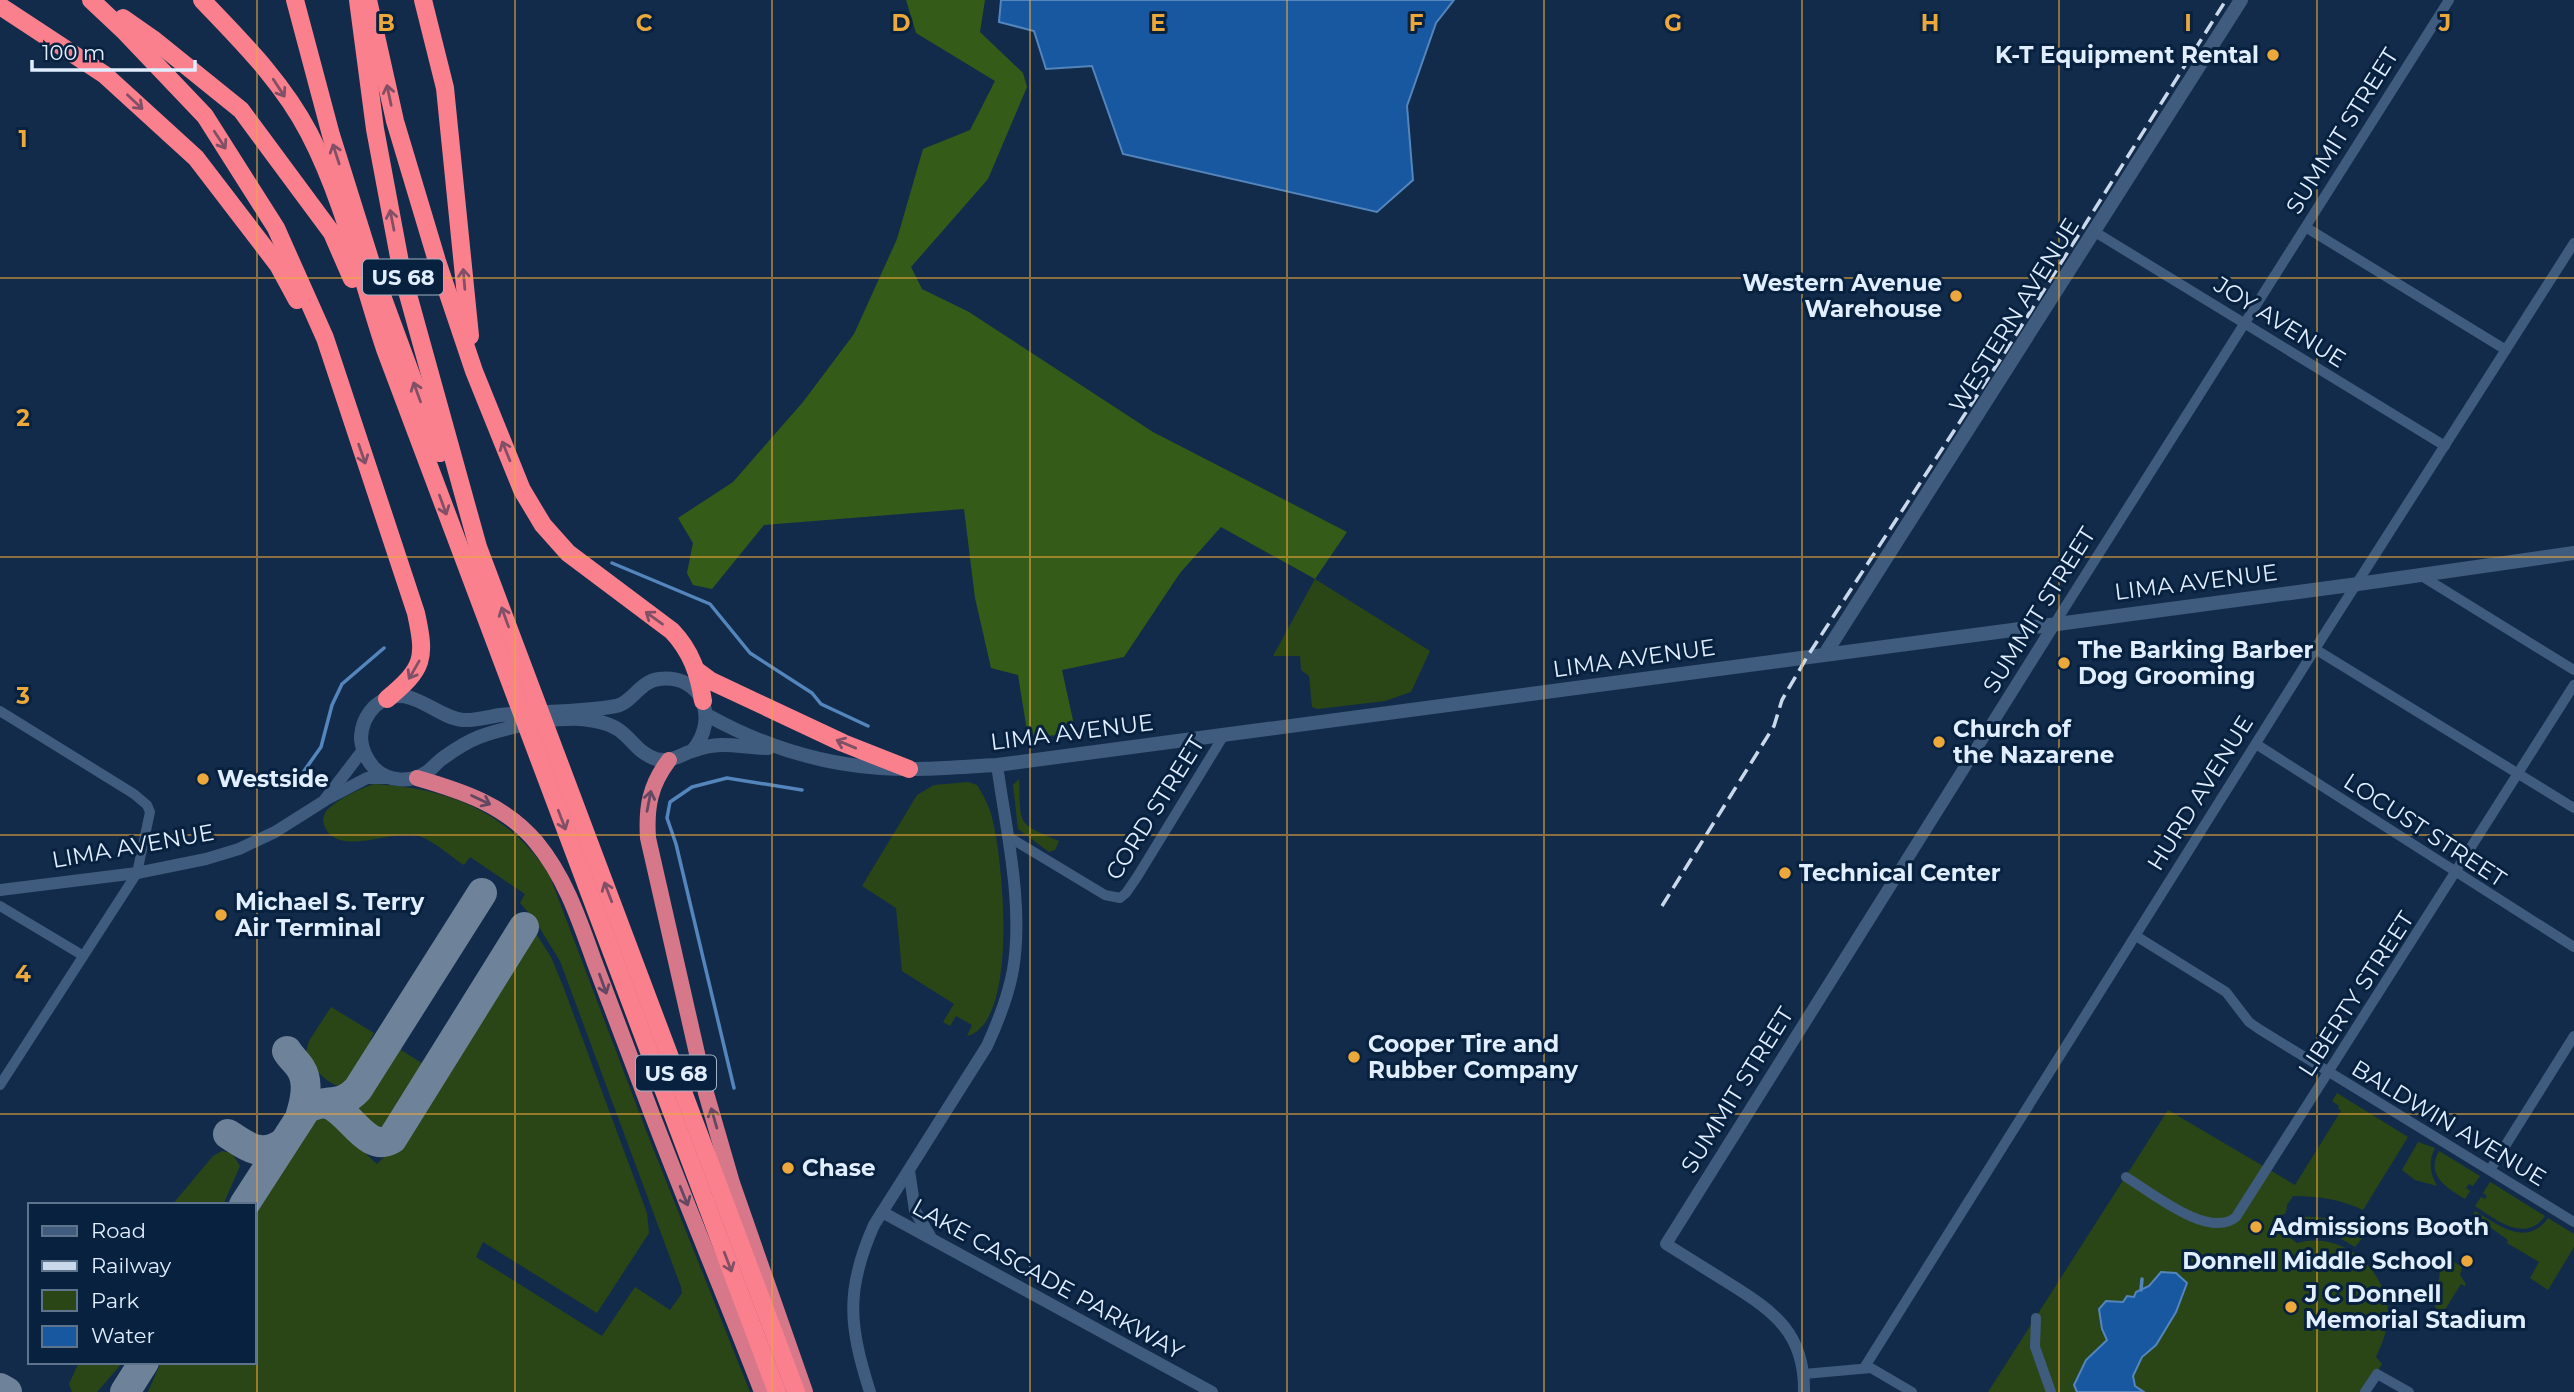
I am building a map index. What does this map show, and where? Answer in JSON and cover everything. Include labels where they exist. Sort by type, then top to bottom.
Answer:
[{"type":"highway","points":[[91,0],[205,116],[276,228],[325,338],[416,613],[422,640],[422,653],[414,674],[387,699]]},
{"type":"highway","name":"US 68","points":[[97,0],[153,39],[241,110],[332,233],[385,349],[520,682],[556,754],[796,1392]]},
{"type":"highway","points":[[202,0],[264,64],[308,131],[336,195],[385,349]]},
{"type":"highway","points":[[295,0],[331,135],[377,282],[463,515],[478,547]]},
{"type":"highway","name":"US 68","points":[[358,0],[375,129],[402,273],[478,547],[520,682],[538,756],[777,1392]]},
{"type":"highway","points":[[368,0],[394,121],[437,261],[474,371],[522,490],[543,525],[568,553],[673,631],[685,645],[696,670],[705,708]]},
{"type":"highway","points":[[423,0],[445,88],[474,371]]},
{"type":"highway","points":[[0,6],[105,75],[196,158],[278,265],[341,389]]},
{"type":"highway","points":[[696,670],[711,681],[844,743],[909,769]]},
{"type":"highway","points":[[669,760],[649,794],[649,838],[706,1093],[745,1225],[806,1392]]},
{"type":"highway","points":[[416,778],[475,796],[514,821],[552,862],[563,881],[655,1124],[762,1392]]},
{"type":"main road","name":"WESTERN AVENUE","points":[[1825,654],[2241,0]]},
{"type":"main road","name":"LIMA AVENUE","points":[[387,699],[412,697],[462,720],[619,706],[642,686],[669,678],[683,682],[695,690],[705,708],[736,731],[780,748],[853,765],[909,769],[997,765],[2574,553]]},
{"type":"main road","points":[[387,699],[368,714],[361,738],[363,750],[378,772],[403,780],[416,778],[429,771],[460,746],[482,736],[567,719],[595,721],[618,729],[644,754],[656,759],[682,757],[693,750],[721,743],[780,748]]},
{"type":"main road","points":[[693,750],[706,728],[705,708]]},
{"type":"street","name":"SUMMIT STREET","points":[[1804,1374],[1799,1351],[1779,1320],[1754,1299],[1666,1244],[2449,0]]},
{"type":"street","points":[[2306,228],[2506,350]]},
{"type":"street","name":"JOY AVENUE","points":[[2095,232],[2445,446]]},
{"type":"street","name":"HURD AVENUE","points":[[1864,1368],[2315,649],[2574,243]]},
{"type":"street","points":[[2420,575],[2574,670]]},
{"type":"street","points":[[2315,649],[2574,808]]},
{"type":"street","name":"LIBERTY STREET","points":[[2126,1177],[2203,1223],[2229,1223],[2246,1204],[2574,685]]},
{"type":"street","points":[[0,711],[134,794],[147,805],[149,820],[137,873],[0,1085]]},
{"type":"street","name":"CORD STREET","points":[[1006,835],[1105,895],[1120,898],[1137,877],[1224,735]]},
{"type":"street","name":"LOCUST STREET","points":[[2256,744],[2574,947]]},
{"type":"street","name":"LIMA AVENUE","points":[[0,890],[137,873],[206,859],[239,849],[275,832],[324,801],[363,750]]},
{"type":"street","name":"LAKE CASCADE PARKWAY","points":[[997,765],[1016,924],[1014,960],[1007,995],[986,1046],[883,1212],[1212,1392]]},
{"type":"street","points":[[324,801],[367,778],[390,778]]},
{"type":"street","points":[[0,906],[82,955]]},
{"type":"street","name":"BALDWIN AVENUE","points":[[2136,936],[2227,992],[2249,1022],[2574,1222]]},
{"type":"street","points":[[2490,1170],[2574,1036]]},
{"type":"street","points":[[909,1170],[915,1211],[932,1239]]},
{"type":"street","points":[[870,1392],[855,1338],[853,1297],[864,1248],[883,1212]]},
{"type":"street","points":[[2036,1318],[2035,1347],[2051,1392]]},
{"type":"street","points":[[1804,1392],[1804,1374],[1864,1368],[1876,1370],[1912,1392]]},
{"type":"street","points":[[2365,1392],[2377,1374],[2409,1392]]},
{"type":"green space","points":[[906,0],[985,0],[980,32],[1023,73],[1027,87],[988,179],[911,267],[922,289],[969,312],[1153,432],[1347,532],[1315,579],[1221,527],[1180,573],[1124,657],[1062,670],[1076,734],[1028,737],[1018,675],[991,668],[975,598],[964,509],[764,525],[712,589],[693,585],[687,573],[693,543],[678,518],[733,482],[803,402],[854,334],[897,239],[923,149],[970,130],[995,81],[916,33]]},
{"type":"green space","points":[[1315,579],[1430,651],[1411,692],[1385,701],[1318,709],[1312,707],[1309,676],[1301,670],[1300,656],[1273,656]]},
{"type":"green space","points":[[1019,779],[1023,820],[1034,830],[1059,841],[1055,850],[1049,852],[1018,829],[1013,785]]},
{"type":"green space","points":[[968,782],[977,785],[985,799],[996,834],[1003,898],[1003,935],[1001,971],[995,1001],[984,1024],[967,1036],[972,1025],[956,1016],[950,1026],[943,1022],[954,1004],[902,971],[896,908],[862,886],[917,795],[934,785]]},
{"type":"green space","points":[[374,784],[401,786],[427,791],[474,807],[514,834],[549,874],[647,1133],[750,1392],[148,1392],[160,1364],[256,1364],[256,1209],[313,1118],[330,1121],[377,1164],[399,1142],[529,938],[537,935],[551,957],[563,986],[647,1213],[649,1233],[597,1313],[483,1242],[476,1257],[602,1336],[635,1287],[670,1310],[682,1293],[560,961],[534,919],[520,903],[525,894],[470,857],[464,865],[419,836],[409,834],[353,841],[341,840],[331,835],[323,823],[327,810]]},
{"type":"green space","points":[[331,1007],[374,1033],[370,1040],[376,1044],[350,1086],[331,1083],[305,1056],[309,1041]]},
{"type":"green space","points":[[393,1045],[428,1067],[388,1132],[382,1134],[361,1113],[358,1101]]},
{"type":"green space","points":[[2337,1093],[2408,1137],[2363,1210],[2329,1199],[2293,1196],[2287,1205],[2286,1213],[2278,1217],[2273,1225],[2297,1243],[2330,1242],[2346,1248],[2371,1269],[2380,1283],[2386,1298],[2388,1315],[2386,1331],[2376,1357],[2382,1364],[2365,1392],[1988,1392],[2168,1110],[2295,1185],[2341,1111],[2332,1101]]},
{"type":"green space","points":[[2418,1142],[2435,1148],[2431,1167],[2437,1186],[2415,1180],[2402,1170]]},
{"type":"green space","points":[[222,1151],[232,1153],[240,1166],[224,1203],[174,1203],[213,1156]]},
{"type":"green space","points":[[2439,1151],[2480,1176],[2473,1186],[2469,1184],[2466,1188],[2470,1191],[2465,1199],[2445,1185],[2436,1174],[2435,1160]]},
{"type":"green space","points":[[2490,1182],[2545,1216],[2537,1224],[2519,1229],[2492,1217],[2475,1206],[2481,1197],[2485,1199],[2487,1196],[2483,1193]]},
{"type":"green space","points":[[2475,1211],[2512,1231],[2531,1232],[2548,1218],[2574,1234],[2574,1247],[2548,1290],[2530,1278],[2539,1262],[2507,1243],[2508,1240],[2473,1215]]},
{"type":"green space","points":[[2299,1217],[2325,1218],[2342,1223],[2362,1238],[2355,1247],[2335,1235],[2298,1229]]},
{"type":"green space","points":[[2446,1257],[2462,1267],[2460,1275],[2466,1284],[2461,1284],[2441,1316],[2437,1315],[2434,1301],[2430,1304],[2439,1270]]},
{"type":"green space","points":[[78,1364],[121,1364],[97,1392],[72,1392],[69,1384]]},
{"type":"water","points":[[1001,0],[1454,0],[1436,23],[1407,106],[1413,180],[1377,212],[1123,154],[1092,66],[1046,69],[1034,31],[999,22]]},
{"type":"water","points":[[2161,1272],[2176,1273],[2187,1283],[2176,1312],[2156,1345],[2142,1357],[2133,1376],[2135,1386],[2144,1392],[2077,1392],[2074,1385],[2086,1360],[2107,1340],[2099,1309],[2106,1301],[2123,1302],[2127,1296],[2134,1297],[2136,1292],[2149,1286]]},
{"type":"waterway","points":[[612,563],[710,604],[750,653],[812,693],[821,704],[868,726]]},
{"type":"waterway","points":[[304,771],[321,747],[332,705],[342,684],[384,648]]},
{"type":"waterway","points":[[734,1088],[676,844],[667,818],[670,802],[692,787],[727,778],[802,790]]},
{"type":"waterway","points":[[2141,1290],[2142,1279]]},
{"type":"taxiway","points":[[245,1203],[306,1109],[345,1099],[358,1089],[482,893]]},
{"type":"taxiway","points":[[328,1104],[375,1141],[392,1139],[524,927]]},
{"type":"taxiway","points":[[287,1051],[301,1069],[305,1080],[301,1114]]},
{"type":"taxiway","points":[[228,1134],[254,1149],[267,1150],[282,1144]]},
{"type":"taxiway","points":[[125,1392],[143,1364]]},
{"type":"taxiway","points":[[0,1388],[7,1392]]},
{"type":"railway","points":[[1662,906],[1774,726],[1782,700],[1807,657],[2000,360],[2226,0]]},
{"type":"place","name":"K-T Equipment Rental","points":[[2273,55]]},
{"type":"place","name":"Western Avenue Warehouse","points":[[1956,296]]},
{"type":"place","name":"The Barking Barber Dog Grooming","points":[[2064,663]]},
{"type":"place","name":"Church of the Nazarene","points":[[1939,742]]},
{"type":"place","name":"Westside","points":[[203,779]]},
{"type":"place","name":"Technical Center","points":[[1785,873]]},
{"type":"place","name":"Michael S. Terry Air Terminal","points":[[221,915]]},
{"type":"place","name":"Cooper Tire and Rubber Company","points":[[1354,1057]]},
{"type":"place","name":"Chase","points":[[788,1168]]},
{"type":"place","name":"Admissions Booth","points":[[2256,1227]]},
{"type":"place","name":"Donnell Middle School","points":[[2467,1261]]},
{"type":"place","name":"J C Donnell Memorial Stadium","points":[[2291,1307]]}]
